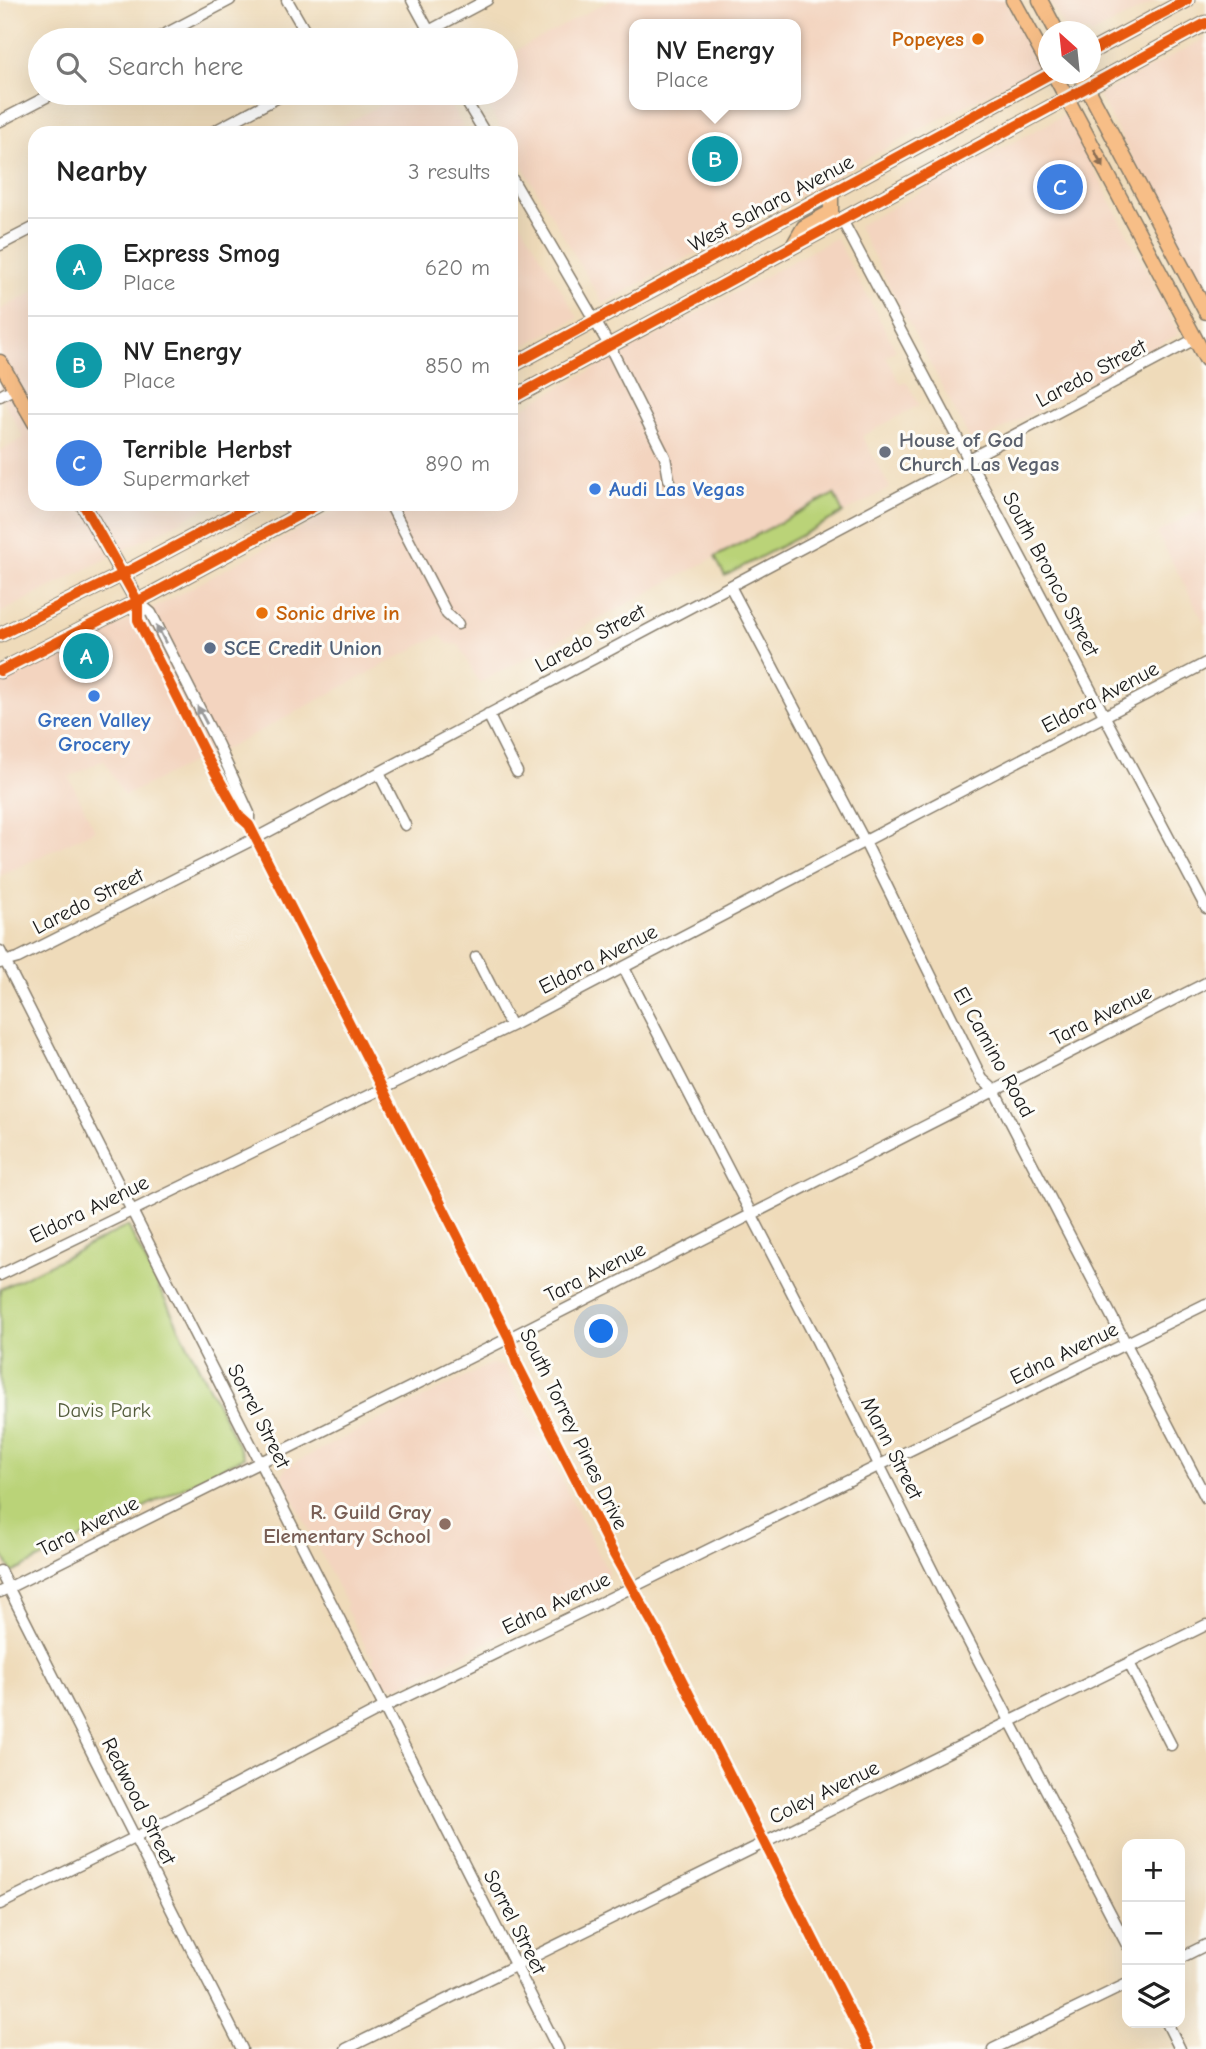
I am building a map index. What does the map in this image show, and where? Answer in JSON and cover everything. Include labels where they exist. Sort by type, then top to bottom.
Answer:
[{"type":"main road","points":[[1013,0],[1038,46]]},
{"type":"main road","points":[[1040,0],[1051,21]]},
{"type":"main road","points":[[1101,46],[1187,0]]},
{"type":"main road","points":[[518,395],[1206,23]]},
{"type":"main road","name":"West Sahara Avenue","points":[[518,362],[1038,82]]},
{"type":"main road","points":[[1058,84],[1201,341],[1206,359]]},
{"type":"main road","points":[[1086,84],[1206,312]]},
{"type":"main road","points":[[793,247],[804,227],[831,212],[831,193]]},
{"type":"main road","points":[[0,362],[8,383],[28,413]]},
{"type":"main road","name":"South Torrey Pines Drive","points":[[86,511],[138,602]]},
{"type":"main road","points":[[0,635],[242,511]]},
{"type":"main road","points":[[0,671],[138,602],[306,511]]},
{"type":"street","points":[[177,28],[230,0]]},
{"type":"street","points":[[288,0],[303,28]]},
{"type":"street","points":[[412,0],[428,28]]},
{"type":"street","points":[[444,28],[487,0]]},
{"type":"street","points":[[0,121],[31,105]]},
{"type":"street","points":[[224,126],[264,105]]},
{"type":"street","points":[[468,105],[481,126]]},
{"type":"street","points":[[518,189],[609,345],[665,457],[669,479]]},
{"type":"street","name":"South Bronco Street","points":[[842,220],[1206,908]]},
{"type":"street","points":[[0,245],[28,231]]},
{"type":"street","name":"Laredo Street","points":[[2,959],[18,958],[256,838],[969,460],[1201,341]]},
{"type":"street","points":[[0,396],[8,383]]},
{"type":"street","points":[[394,511],[447,614],[458,624]]},
{"type":"street","name":"El Camino Road","points":[[730,586],[865,842],[982,1079],[994,1090],[1206,1498]]},
{"type":"street","name":"South Torrey Pines Drive","points":[[138,602],[151,613],[218,745],[249,813],[249,825]]},
{"type":"street","name":"South Torrey Pines Drive","points":[[138,602],[138,620],[204,752],[240,817],[249,825],[256,838],[509,1338],[517,1364],[612,1551],[659,1633],[869,2049]]},
{"type":"street","name":"Eldora Avenue","points":[[0,1275],[511,1026],[1206,663]]},
{"type":"street","points":[[488,714],[517,772]]},
{"type":"street","points":[[204,752],[218,745]]},
{"type":"street","points":[[379,773],[405,825]]},
{"type":"street","points":[[476,957],[511,1026]]},
{"type":"street","name":"Sorrel Street","points":[[2,959],[132,1209],[558,2049]]},
{"type":"street","name":"Mann Street","points":[[624,968],[1122,1935]]},
{"type":"street","name":"Tara Avenue","points":[[4,1589],[509,1338],[1206,984]]},
{"type":"street","name":"Edna Avenue","points":[[0,1904],[136,1837],[384,1707],[634,1587],[1206,1304]]},
{"type":"street","name":"Redwood Street","points":[[0,1571],[4,1589],[136,1837],[242,2049]]},
{"type":"street","name":"Coley Avenue","points":[[346,2049],[1206,1625]]},
{"type":"street","points":[[1129,1663],[1171,1745]]},
{"type":"street","points":[[1185,1956],[1206,1945]]},
{"type":"street","points":[[993,2049],[1122,1986]]},
{"type":"street","points":[[1170,2028],[1180,2049]]},
{"type":"shaded area","points":[[611,0],[1004,0],[1038,61],[1038,68],[603,304],[518,158],[518,126],[500,126],[487,105],[518,105],[518,50]]},
{"type":"shaded area","points":[[1049,0],[1158,0],[1101,30],[1101,21],[1061,21]]},
{"type":"shaded area","points":[[1206,38],[1206,298],[1099,95]]},
{"type":"shaded area","points":[[381,105],[450,105],[463,126],[342,126]]},
{"type":"shaded area","points":[[1066,114],[1179,334],[973,445],[858,226]]},
{"type":"shaded area","points":[[518,218],[578,318],[518,348]]},
{"type":"shaded area","points":[[836,238],[896,350],[886,356],[900,384],[906,381],[919,405],[862,436],[890,488],[843,513],[833,494],[479,683],[459,645],[447,643],[440,635],[230,747],[124,796],[104,760],[69,777],[95,830],[0,876],[0,684],[160,605],[333,511],[518,511],[518,410]]},
{"type":"shaded area","points":[[28,295],[28,511],[200,511],[0,613],[0,451],[24,438],[0,394],[0,310]]},
{"type":"shaded area","points":[[1206,507],[1206,626],[1157,533]]},
{"type":"shaded area","name":"R. Guild Gray Elementary School","points":[[491,1364],[504,1366],[608,1572],[603,1585],[397,1687],[384,1683],[282,1476],[286,1467]]},
{"type":"green space","points":[[834,494],[843,513],[725,576],[715,557]]},
{"type":"green space","name":"Davis Park","points":[[128,1226],[244,1457],[12,1573],[0,1549],[0,1289]]},
{"type":"cycle path","points":[[1101,46],[1187,0]]},
{"type":"cycle path","points":[[518,395],[1206,23]]},
{"type":"cycle path","points":[[518,362],[1038,81]]},
{"type":"cycle path","points":[[87,511],[138,602],[138,620],[204,752],[240,817],[249,825],[509,1338],[517,1364],[612,1551],[658,1633],[869,2049]]},
{"type":"cycle path","points":[[0,635],[242,511]]},
{"type":"cycle path","points":[[0,671],[152,594],[306,511]]},
{"type":"place","name":"Popeyes","points":[[978,39]]},
{"type":"place","name":"NV Energy","points":[[715,159]]},
{"type":"place","name":"Terrible Herbst","points":[[1060,187]]},
{"type":"place","name":"House of God Church Las Vegas","points":[[885,452]]},
{"type":"place","name":"Audi Las Vegas","points":[[595,489]]},
{"type":"place","name":"Sonic drive in","points":[[262,613]]},
{"type":"place","name":"SCE Credit Union","points":[[210,648]]},
{"type":"place","name":"Express Smog","points":[[86,656]]},
{"type":"place","name":"Green Valley Grocery","points":[[94,696]]},
{"type":"place","name":"R. Guild Gray Elementary School","points":[[445,1524]]}]
